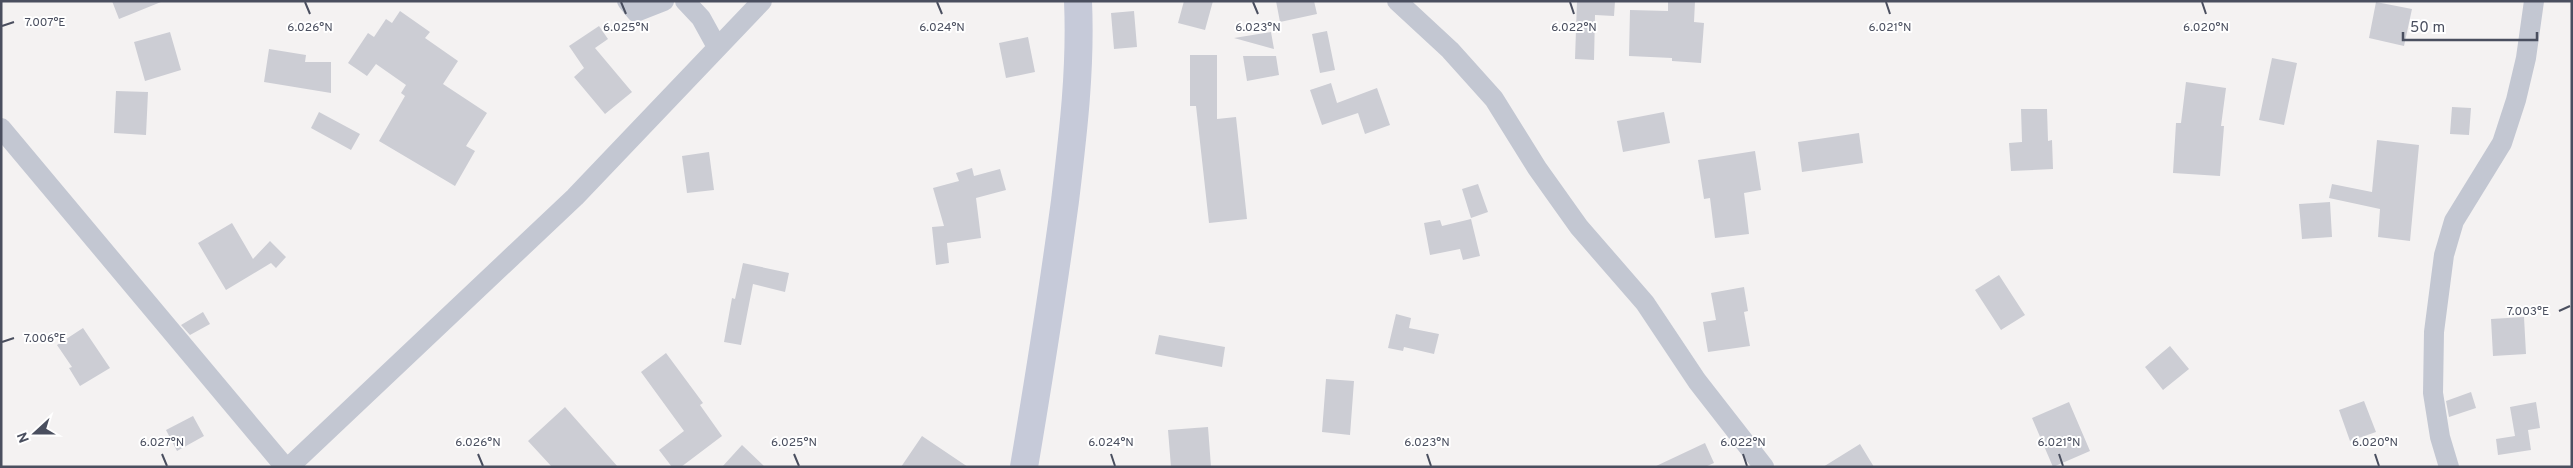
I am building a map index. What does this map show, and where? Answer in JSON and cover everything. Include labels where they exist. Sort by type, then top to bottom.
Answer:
[{"type":"main road","points":[[1024,467],[1060,242],[1076,118],[1080,44],[1078,1]]},
{"type":"street","points":[[626,1],[636,12],[664,1]]},
{"type":"street","points":[[685,1],[700,18],[716,47]]},
{"type":"street","points":[[289,467],[575,197],[716,47],[762,1]]},
{"type":"street","points":[[1397,1],[1450,50],[1494,99],[1538,168],[1579,227],[1645,303],[1696,381],[1764,467]]},
{"type":"street","points":[[2448,467],[2440,437],[2434,393],[2434,332],[2444,255],[2454,221],[2502,143],[2516,100],[2526,58],[2534,1]]},
{"type":"street","points":[[1,128],[285,467]]},
{"type":"building","points":[[112,1],[160,1],[161,2],[119,19]]},
{"type":"building","points":[[1184,1],[1213,1],[1205,30],[1178,23]]},
{"type":"building","points":[[1276,1],[1314,1],[1317,14],[1280,22]]},
{"type":"building","points":[[1577,1],[1615,1],[1614,16],[1595,15],[1594,60],[1575,59]]},
{"type":"building","points":[[1668,1],[1695,1],[1694,22],[1704,23],[1701,63],[1672,61],[1672,58],[1629,56],[1630,10],[1668,11]]},
{"type":"building","points":[[2376,2],[2412,9],[2404,46],[2369,38]]},
{"type":"building","points":[[400,11],[430,32],[425,38],[458,61],[443,84],[487,113],[466,146],[475,151],[455,186],[379,141],[405,96],[401,93],[406,85],[376,64],[367,76],[348,63],[368,33],[374,37],[386,19],[392,23]]},
{"type":"building","points":[[1134,11],[1137,47],[1114,49],[1111,13]]},
{"type":"building","points":[[599,26],[608,39],[595,48],[632,92],[605,114],[574,77],[584,68],[569,46]]},
{"type":"building","points":[[1327,31],[1335,70],[1320,73],[1312,34]]},
{"type":"building","points":[[170,32],[181,70],[145,81],[134,42]]},
{"type":"building","points":[[1271,32],[1274,49],[1234,38]]},
{"type":"building","points":[[1028,37],[1035,72],[1006,78],[999,43]]},
{"type":"building","points":[[269,49],[306,55],[305,62],[331,62],[331,93],[264,82]]},
{"type":"building","points":[[1190,55],[1217,55],[1217,119],[1236,117],[1247,219],[1209,223],[1196,106],[1190,106]]},
{"type":"building","points":[[1243,56],[1276,56],[1279,75],[1247,81]]},
{"type":"building","points":[[2272,58],[2297,63],[2284,125],[2259,120]]},
{"type":"building","points":[[2186,82],[2226,88],[2221,126],[2224,126],[2220,176],[2173,173],[2176,123],[2181,123]]},
{"type":"building","points":[[1331,83],[1337,103],[1377,88],[1390,125],[1365,134],[1358,113],[1322,125],[1310,90]]},
{"type":"building","points":[[116,91],[148,92],[146,135],[114,133]]},
{"type":"building","points":[[2452,107],[2471,108],[2469,135],[2450,134]]},
{"type":"building","points":[[2021,109],[2047,109],[2048,141],[2052,140],[2053,169],[2011,171],[2009,143],[2022,142]]},
{"type":"building","points":[[319,112],[360,134],[351,150],[311,128]]},
{"type":"building","points":[[1664,112],[1670,143],[1623,152],[1617,121]]},
{"type":"building","points":[[1859,133],[1863,163],[1802,172],[1798,142]]},
{"type":"building","points":[[2377,140],[2419,145],[2410,241],[2378,237],[2380,209],[2329,198],[2332,184],[2372,192]]},
{"type":"building","points":[[1755,151],[1761,190],[1744,193],[1749,234],[1715,238],[1710,198],[1704,199],[1698,160]]},
{"type":"building","points":[[709,152],[714,190],[687,193],[682,156]]},
{"type":"building","points":[[972,168],[974,176],[1000,169],[1006,190],[976,198],[981,238],[947,243],[949,263],[936,265],[932,227],[944,226],[933,188],[959,181],[956,173]]},
{"type":"building","points":[[1478,184],[1488,212],[1471,218],[1462,189]]},
{"type":"building","points":[[2330,202],[2332,237],[2302,239],[2299,204]]},
{"type":"building","points":[[1471,219],[1480,256],[1463,260],[1460,249],[1430,255],[1424,223],[1440,220],[1442,226]]},
{"type":"building","points":[[232,223],[253,259],[270,241],[286,257],[276,268],[271,263],[226,290],[198,243]]},
{"type":"building","points":[[743,263],[789,273],[785,292],[753,284],[741,345],[724,342],[732,298],[735,299]]},
{"type":"building","points":[[1999,275],[2025,315],[2001,330],[1975,290]]},
{"type":"building","points":[[1744,287],[1748,311],[1744,312],[1750,346],[1708,352],[1703,322],[1716,320],[1711,293]]},
{"type":"building","points":[[203,312],[210,324],[190,335],[181,325]]},
{"type":"building","points":[[1396,314],[1411,318],[1409,328],[1439,334],[1434,354],[1404,347],[1403,351],[1388,348]]},
{"type":"building","points":[[2524,317],[2526,354],[2493,356],[2491,319]]},
{"type":"building","points":[[83,328],[110,368],[80,386],[69,368],[72,367],[57,345]]},
{"type":"building","points":[[1159,335],[1225,347],[1222,367],[1155,354]]},
{"type":"building","points":[[2170,346],[2189,369],[2163,390],[2145,367]]},
{"type":"building","points":[[666,353],[703,403],[700,405],[722,436],[681,467],[672,467],[659,450],[684,431],[641,372]]},
{"type":"building","points":[[1326,379],[1354,381],[1350,435],[1322,432]]},
{"type":"building","points":[[2471,392],[2476,408],[2449,417],[2446,401]]},
{"type":"building","points":[[2364,401],[2376,432],[2350,441],[2339,410]]},
{"type":"building","points":[[2069,402],[2090,451],[2053,467],[2032,418]]},
{"type":"building","points":[[2536,402],[2540,428],[2528,430],[2531,450],[2498,455],[2496,439],[2515,436],[2510,407]]},
{"type":"building","points":[[565,407],[618,467],[552,467],[528,441]]},
{"type":"building","points":[[193,416],[204,436],[177,451],[166,430]]},
{"type":"building","points":[[1208,427],[1211,467],[1171,467],[1168,430]]},
{"type":"building","points":[[922,436],[968,467],[901,467]]},
{"type":"building","points":[[1705,443],[1714,463],[1705,467],[1654,467]]},
{"type":"building","points":[[1860,444],[1874,467],[1823,467]]},
{"type":"building","points":[[742,445],[765,467],[722,467]]}]
